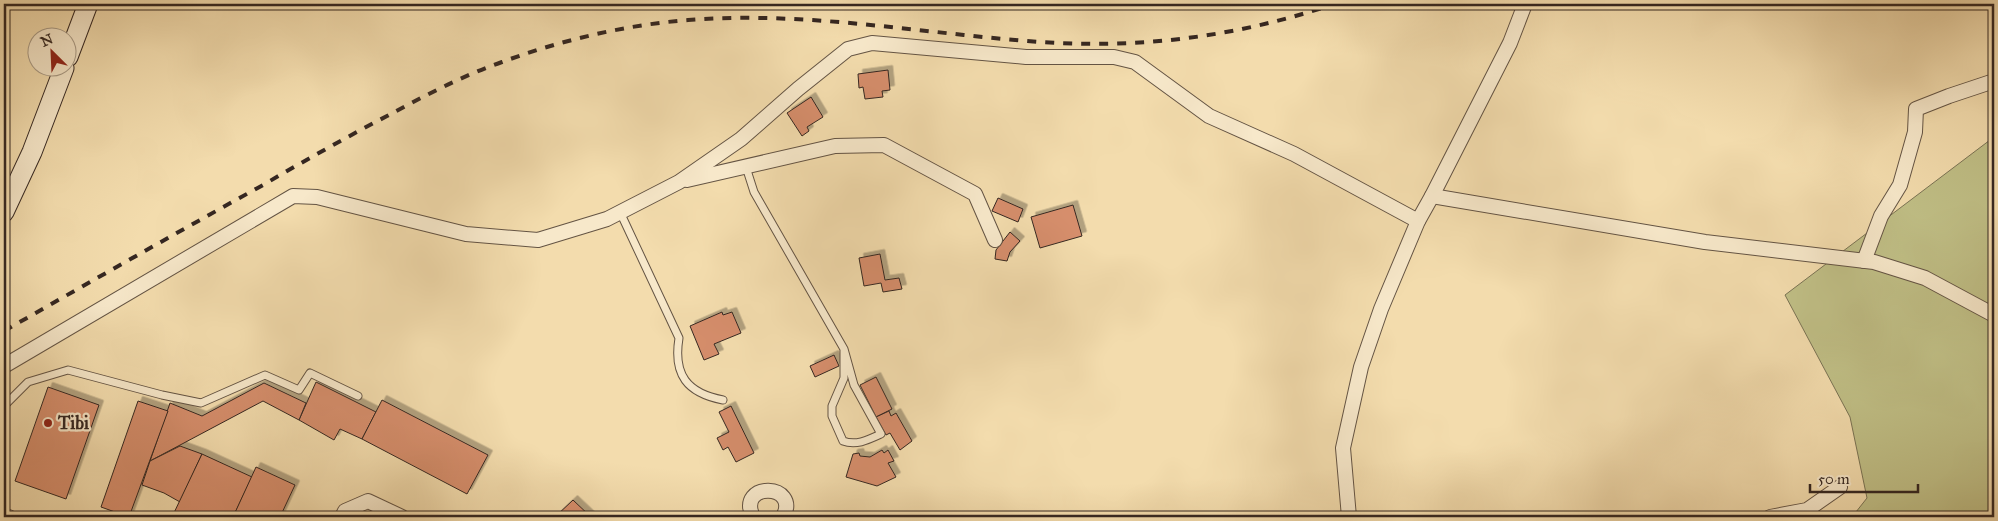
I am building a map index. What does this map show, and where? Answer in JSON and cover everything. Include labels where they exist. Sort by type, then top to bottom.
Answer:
[{"type":"main road","points":[[78,31],[88,4]]},
{"type":"main road","points":[[4,212],[32,152],[60,78]]},
{"type":"street","points":[[1349,517],[1343,448],[1361,367],[1381,309],[1418,221],[1510,43],[1525,4]]},
{"type":"street","points":[[4,366],[293,196],[317,197],[466,234],[538,240],[607,219],[679,182],[741,139],[798,89],[848,49],[872,42],[1026,57],[1114,57],[1135,62],[1209,116],[1294,154],[1418,221]]},
{"type":"street","points":[[1864,261],[1882,216],[1900,185],[1915,132],[1916,109],[1994,81]]},
{"type":"street","points":[[679,182],[835,146],[884,145],[975,194],[995,240]]},
{"type":"street","points":[[1432,196],[1706,242],[1874,262],[1925,278],[1994,315]]},
{"type":"street","points":[[1770,517],[1807,510],[1840,487]]},
{"type":"street","points":[[754,517],[751,510],[753,498],[758,493],[768,490],[778,493],[783,498],[786,508],[783,517]]},
{"type":"street","points":[[342,517],[345,511],[368,502],[402,517]]},
{"type":"street","points":[[4,516],[9,517]]},
{"type":"lane","points":[[746,167],[754,192],[844,349],[854,385],[880,434],[866,441],[850,444],[843,441],[832,416],[832,406],[836,393],[844,378],[844,349]]},
{"type":"lane","points":[[620,212],[679,338],[678,356],[684,380],[694,390],[706,396],[723,400]]},
{"type":"lane","points":[[4,406],[28,382],[68,370],[162,395],[202,403],[266,375],[299,390],[310,373],[358,396]]},
{"type":"shaded area","points":[[1994,137],[1994,517],[1852,517],[1867,498],[1850,417],[1785,295]]},
{"type":"building","points":[[888,70],[890,90],[882,91],[883,97],[865,99],[863,87],[859,88],[858,74]]},
{"type":"building","points":[[811,97],[823,117],[807,127],[809,131],[802,136],[787,113]]},
{"type":"building","points":[[998,198],[1023,209],[1018,222],[992,211]]},
{"type":"building","points":[[1073,205],[1082,236],[1040,248],[1031,217]]},
{"type":"building","points":[[1010,232],[1020,241],[1010,252],[1007,261],[995,259],[996,250]]},
{"type":"building","points":[[880,254],[885,280],[899,278],[902,289],[883,292],[881,283],[864,286],[859,258]]},
{"type":"building","points":[[722,312],[723,315],[732,312],[741,333],[714,344],[719,354],[704,360],[690,326]]},
{"type":"building","points":[[834,355],[839,366],[815,377],[810,366]]},
{"type":"building","points":[[876,377],[892,409],[876,417],[860,385]]},
{"type":"building","points":[[316,382],[376,412],[362,439],[340,429],[334,440],[299,420]]},
{"type":"building","points":[[264,383],[306,403],[299,420],[263,401],[150,461],[170,403],[202,416]]},
{"type":"building","points":[[48,387],[99,405],[66,499],[15,481]]},
{"type":"building","points":[[382,400],[488,455],[467,494],[362,439]]},
{"type":"building","points":[[138,401],[168,411],[129,517],[101,507]]},
{"type":"building","points":[[731,406],[754,453],[736,462],[728,447],[723,450],[717,438],[729,432],[719,412]]},
{"type":"building","points":[[889,411],[891,416],[896,413],[912,441],[900,450],[890,433],[886,435],[876,417]]},
{"type":"building","points":[[180,446],[202,454],[180,502],[164,493],[142,485],[150,461]]},
{"type":"building","points":[[882,450],[884,453],[888,450],[894,461],[888,463],[896,477],[877,486],[846,477],[853,454],[859,453],[860,456],[870,457]]},
{"type":"building","points":[[202,454],[252,477],[233,517],[172,517]]},
{"type":"building","points":[[256,467],[295,485],[280,517],[233,517]]},
{"type":"building","points":[[573,500],[591,517],[555,517]]},
{"type":"railway","points":[[4,331],[371,124],[429,94],[502,62],[571,40],[664,22],[731,18],[773,18],[816,20],[1027,41],[1105,44],[1182,39],[1221,33],[1296,16],[1334,4]]},
{"type":"place","name":"Tibi","points":[[48,423]]}]
